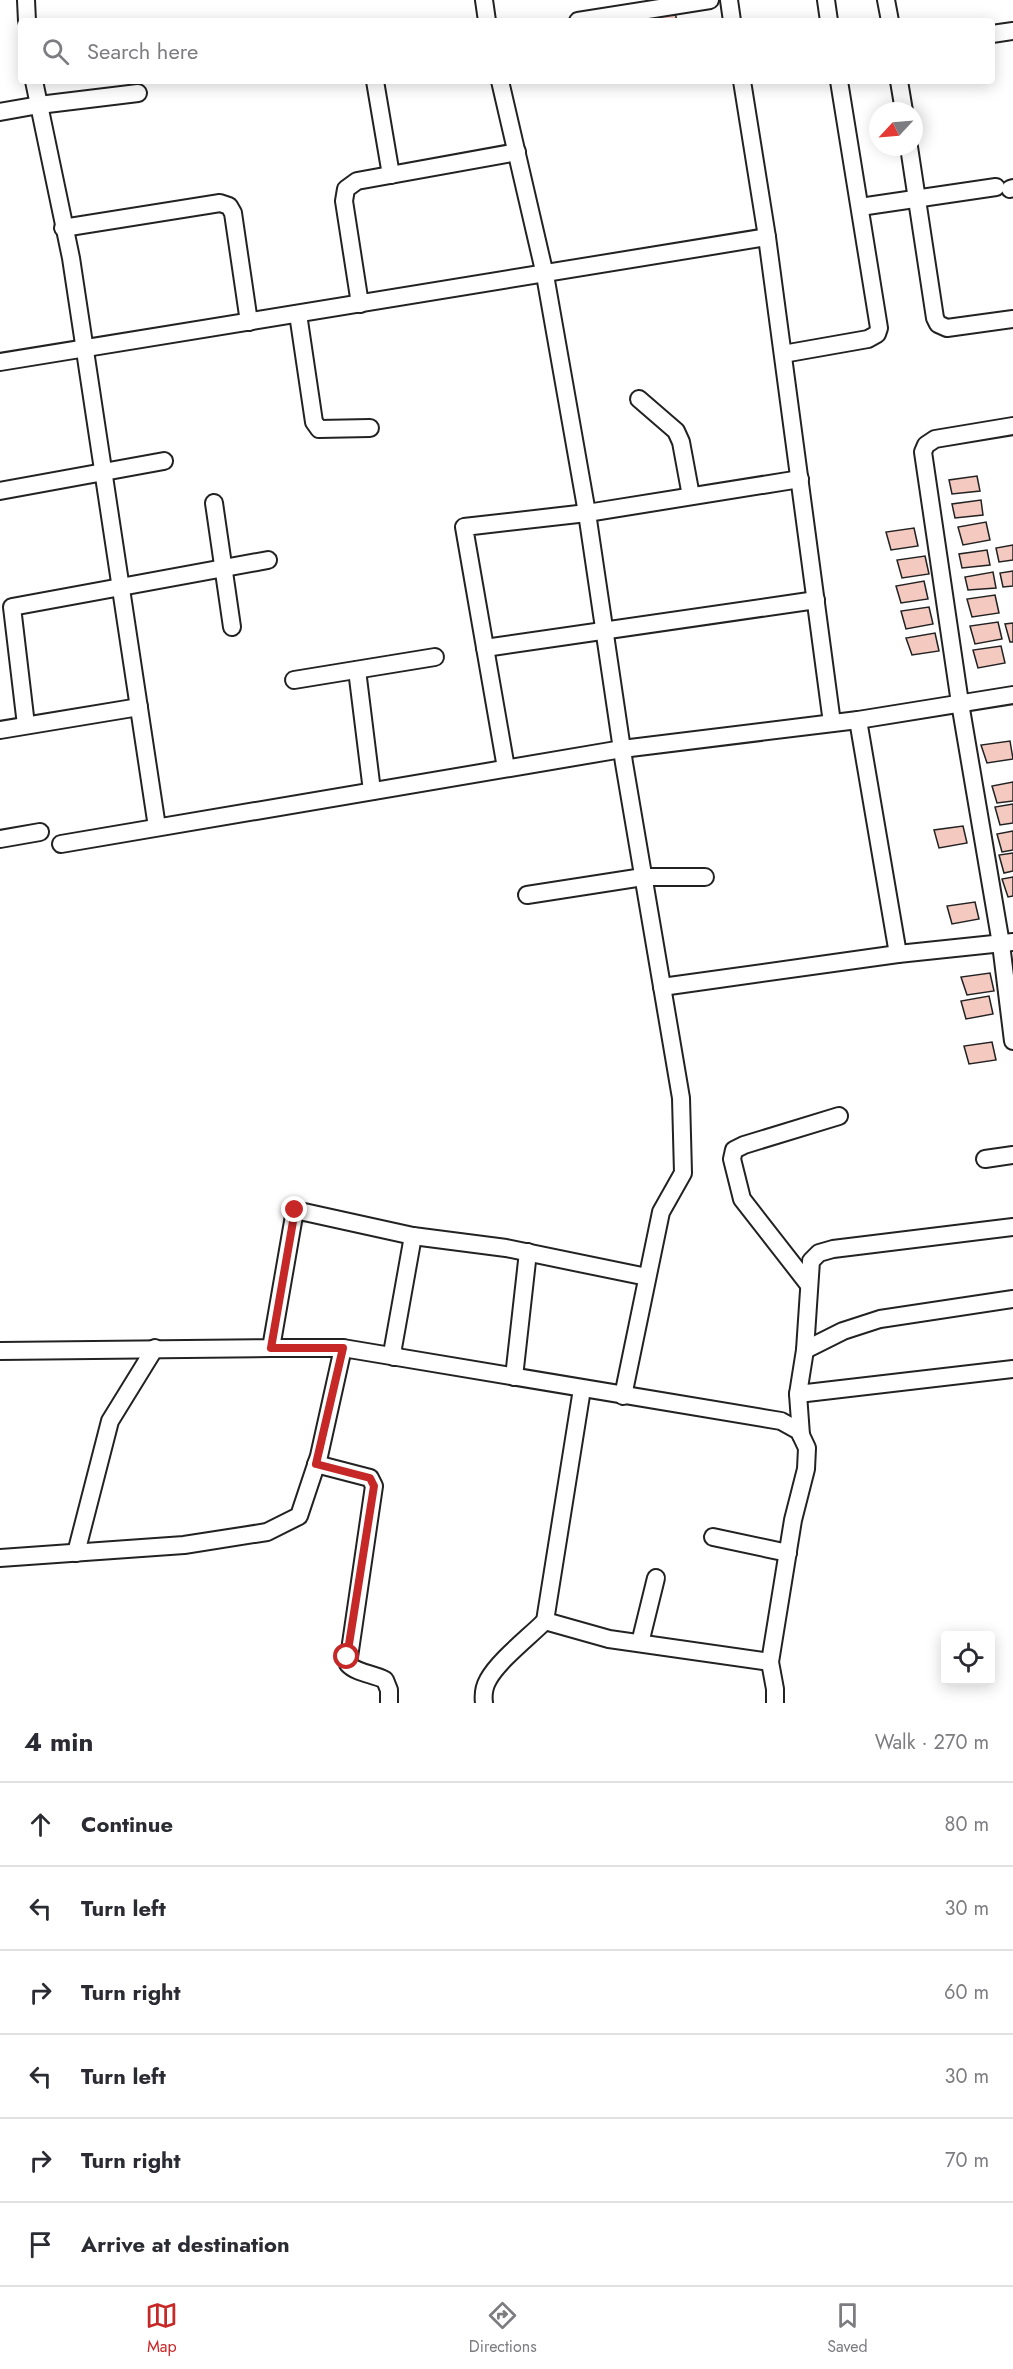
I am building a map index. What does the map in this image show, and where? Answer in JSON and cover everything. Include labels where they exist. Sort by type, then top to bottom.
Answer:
[{"type":"street","points":[[26,0],[27,18]]},
{"type":"street","points":[[484,0],[487,18]]},
{"type":"street","points":[[597,18],[710,0]]},
{"type":"street","points":[[729,0],[732,18]]},
{"type":"street","points":[[826,0],[829,18]]},
{"type":"street","points":[[886,0],[889,18]]},
{"type":"street","points":[[995,34],[1013,31]]},
{"type":"street","points":[[35,84],[71,258],[157,827]]},
{"type":"street","points":[[376,84],[391,175]]},
{"type":"street","points":[[501,84],[545,274],[587,513],[622,748],[681,1098],[683,1173],[661,1212],[622,1396]]},
{"type":"street","points":[[742,84],[767,237],[832,723]]},
{"type":"street","points":[[783,354],[868,339],[877,333],[879,324],[840,84]]},
{"type":"street","points":[[900,84],[902,102]]},
{"type":"street","points":[[0,112],[138,93]]},
{"type":"street","points":[[360,304],[344,201],[346,189],[357,181],[517,152]]},
{"type":"street","points":[[910,156],[935,318],[938,324],[947,328],[1013,319]]},
{"type":"street","points":[[860,207],[1006,188]]},
{"type":"street","points":[[63,228],[220,202],[229,206],[233,213],[249,322]]},
{"type":"street","points":[[0,362],[767,237]]},
{"type":"street","points":[[298,314],[314,422],[319,429],[328,430],[369,428]]},
{"type":"street","points":[[639,399],[676,430],[681,442],[691,496]]},
{"type":"street","points":[[1013,426],[935,439],[926,446],[923,452],[960,704],[1007,943],[1013,1041]]},
{"type":"street","points":[[0,491],[164,461]]},
{"type":"street","points":[[506,768],[464,527],[587,513],[800,479]]},
{"type":"street","points":[[214,503],[232,627]]},
{"type":"street","points":[[26,725],[12,607],[268,560]]},
{"type":"street","points":[[485,648],[816,600]]},
{"type":"street","points":[[294,680],[435,657]]},
{"type":"street","points":[[357,670],[372,791]]},
{"type":"street","points":[[61,844],[622,748],[858,720],[1013,694]]},
{"type":"street","points":[[0,729],[139,707]]},
{"type":"street","points":[[858,720],[898,954]]},
{"type":"street","points":[[0,839],[40,832]]},
{"type":"street","points":[[527,895],[643,877],[705,877]]},
{"type":"street","points":[[662,987],[898,954],[1007,943]]},
{"type":"street","points":[[809,1284],[742,1199],[732,1158],[734,1150],[744,1145],[839,1116]]},
{"type":"street","points":[[985,1159],[1013,1155]]},
{"type":"street","points":[[271,1348],[295,1210],[413,1236],[528,1252],[647,1277]]},
{"type":"street","points":[[801,1435],[798,1395],[806,1350],[811,1261],[819,1253],[833,1249],[1013,1227]]},
{"type":"street","points":[[394,1357],[393,1348],[413,1236]]},
{"type":"street","points":[[514,1377],[528,1252]]},
{"type":"street","points":[[806,1350],[843,1331],[880,1319],[1013,1299]]},
{"type":"street","points":[[76,1552],[110,1421],[155,1348]]},
{"type":"street","points":[[0,1558],[184,1545],[267,1532],[299,1516],[316,1464],[343,1348]]},
{"type":"street","points":[[0,1351],[343,1348],[622,1396],[781,1420],[799,1431],[807,1448],[806,1469],[788,1553],[770,1662],[775,1703]]},
{"type":"street","points":[[798,1395],[1013,1369]]},
{"type":"street","points":[[484,1703],[487,1681],[494,1671],[545,1621],[582,1389]]},
{"type":"street","points":[[316,1464],[370,1478],[374,1486],[348,1664],[351,1668],[385,1680],[389,1690],[389,1703]]},
{"type":"street","points":[[713,1537],[788,1553]]},
{"type":"street","points":[[640,1643],[656,1578]]},
{"type":"street","points":[[545,1621],[609,1639],[770,1662]]},
{"type":"building","points":[[675,13],[676,18],[660,18],[660,16]]},
{"type":"building","points":[[977,476],[980,491],[952,494],[949,480]]},
{"type":"building","points":[[981,500],[983,515],[955,518],[952,504]]},
{"type":"building","points":[[986,522],[990,540],[963,545],[958,527]]},
{"type":"building","points":[[914,528],[918,546],[891,550],[886,532]]},
{"type":"building","points":[[1013,545],[1013,560],[999,562],[996,548]]},
{"type":"building","points":[[987,550],[990,565],[962,568],[959,554]]},
{"type":"building","points":[[925,556],[929,574],[902,578],[897,560]]},
{"type":"building","points":[[1013,571],[1013,586],[1003,587],[1000,573]]},
{"type":"building","points":[[993,572],[996,588],[968,590],[965,577]]},
{"type":"building","points":[[924,581],[928,599],[901,603],[896,586]]},
{"type":"building","points":[[995,595],[999,613],[972,617],[967,599]]},
{"type":"building","points":[[929,607],[933,624],[906,629],[901,611]]},
{"type":"building","points":[[998,622],[1002,639],[975,644],[970,626]]},
{"type":"building","points":[[1013,623],[1013,642],[1010,642],[1005,624]]},
{"type":"building","points":[[935,633],[939,651],[912,655],[906,638]]},
{"type":"building","points":[[1001,646],[1005,663],[978,668],[973,650]]},
{"type":"building","points":[[1010,741],[1013,759],[987,763],[981,745]]},
{"type":"building","points":[[1013,782],[1013,801],[997,803],[992,786]]},
{"type":"building","points":[[1013,804],[1013,823],[1000,825],[995,807]]},
{"type":"building","points":[[963,826],[967,843],[939,848],[934,830]]},
{"type":"building","points":[[1013,831],[1013,850],[1002,852],[997,834]]},
{"type":"building","points":[[1013,853],[1013,871],[1004,873],[999,855]]},
{"type":"building","points":[[1013,877],[1013,896],[1008,897],[1002,879]]},
{"type":"building","points":[[975,902],[979,919],[952,924],[947,906]]},
{"type":"building","points":[[990,973],[994,991],[967,995],[961,977]]},
{"type":"building","points":[[989,996],[993,1014],[966,1019],[961,1001]]},
{"type":"building","points":[[992,1042],[996,1060],[969,1064],[964,1046]]},
{"type":"route","points":[[295,1210],[271,1348],[343,1348],[316,1464],[370,1478],[374,1486],[347,1657]]}]
